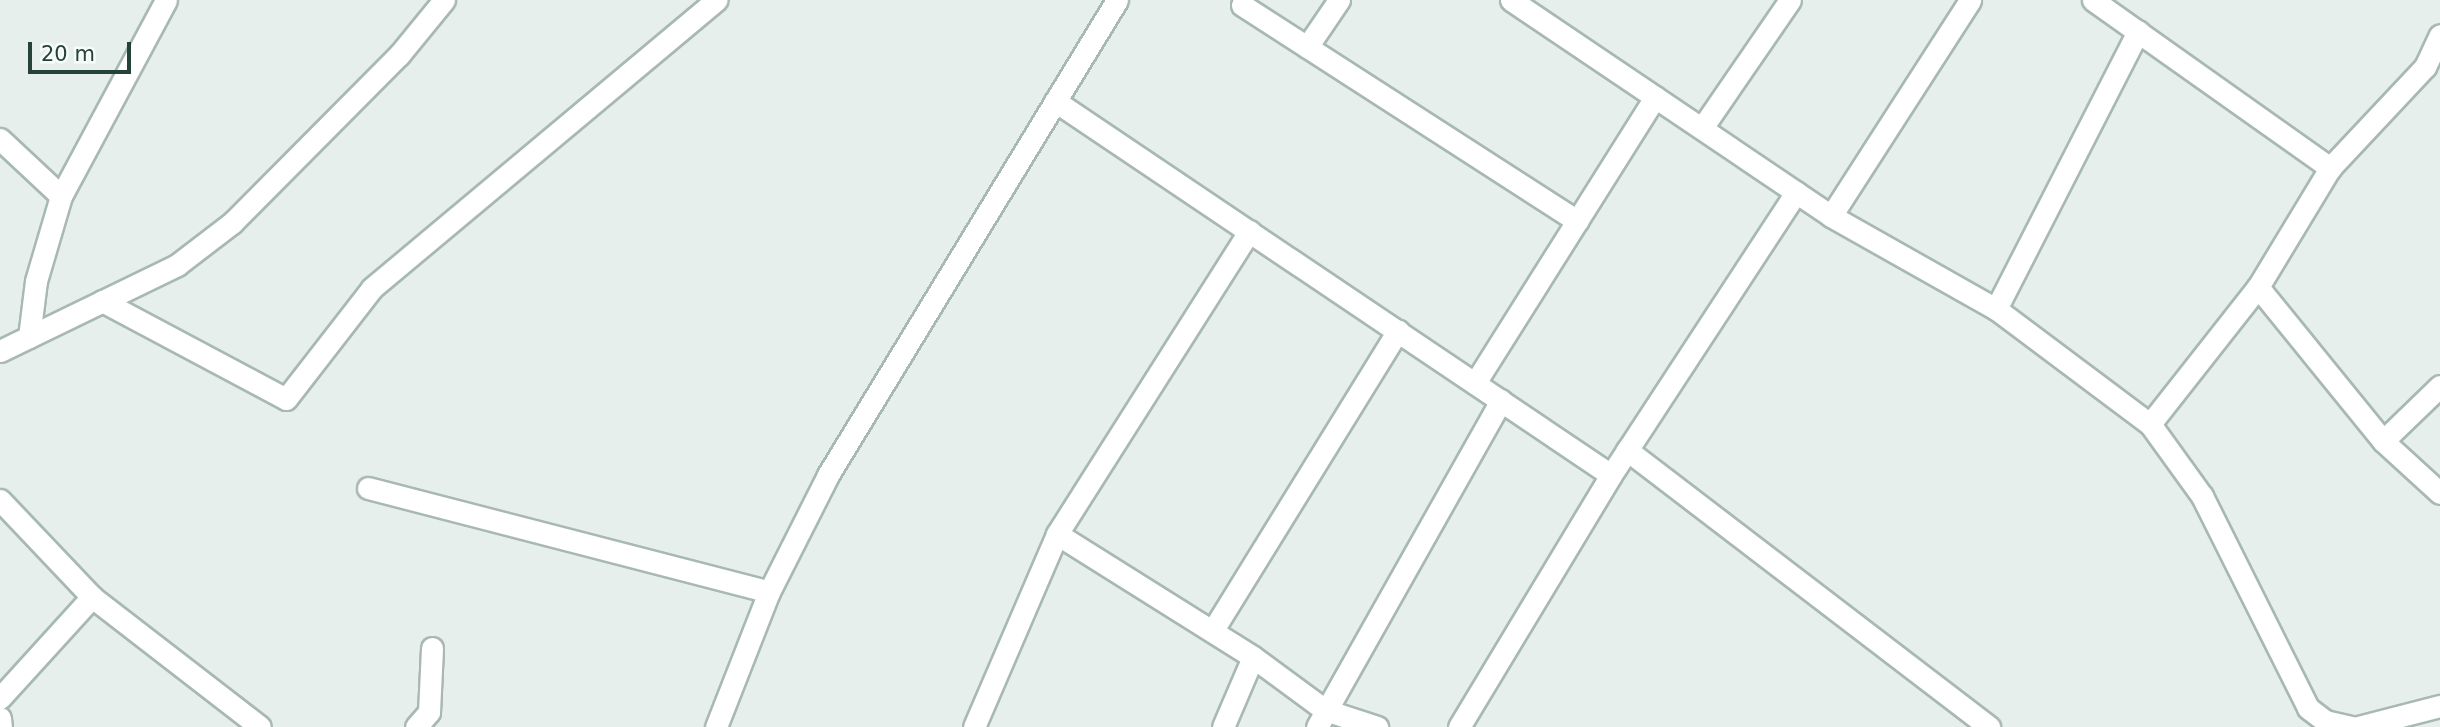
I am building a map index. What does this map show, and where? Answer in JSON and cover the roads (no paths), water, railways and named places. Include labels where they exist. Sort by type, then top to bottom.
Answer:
[{"type":"street","points":[[29,337],[36,281],[61,196],[166,0]]},
{"type":"street","points":[[0,351],[177,265],[232,223],[399,55],[444,0]]},
{"type":"street","points":[[103,301],[286,399],[372,288],[717,0]]},
{"type":"street","points":[[716,727],[769,592],[828,474],[1117,0]]},
{"type":"street","points":[[1307,47],[1339,0]]},
{"type":"street","points":[[1511,0],[1831,216],[1996,309],[2150,424],[2202,496],[2308,708],[2325,721],[2352,727]]},
{"type":"street","points":[[1702,128],[1790,0]]},
{"type":"street","points":[[1831,216],[1970,0]]},
{"type":"street","points":[[2093,0],[2330,168]]},
{"type":"street","points":[[1242,5],[1577,221]]},
{"type":"street","points":[[1996,309],[2138,31]]},
{"type":"street","points":[[2150,424],[2258,287],[2330,168],[2425,67],[2440,35]]},
{"type":"street","points":[[1475,383],[1655,97]]},
{"type":"street","points":[[1055,101],[1611,475]]},
{"type":"street","points":[[0,139],[61,196]]},
{"type":"street","points":[[1459,727],[1611,475],[1796,192]]},
{"type":"street","points":[[974,727],[1057,534],[1249,231]]},
{"type":"street","points":[[2258,287],[2383,441],[2440,493]]},
{"type":"street","points":[[1213,630],[1398,331]]},
{"type":"street","points":[[2383,441],[2440,386]]},
{"type":"street","points":[[1321,719],[1501,401]]},
{"type":"street","points":[[1627,450],[1989,727]]},
{"type":"street","points":[[368,488],[769,592]]},
{"type":"street","points":[[0,500],[92,597],[260,727]]},
{"type":"street","points":[[1057,534],[1253,657],[1321,719],[1377,727]]},
{"type":"street","points":[[0,698],[92,597]]},
{"type":"street","points":[[416,727],[429,712],[432,648]]},
{"type":"street","points":[[1223,727],[1253,657]]},
{"type":"street","points":[[2358,727],[2440,706]]},
{"type":"street","points":[[0,718],[1,727]]}]
